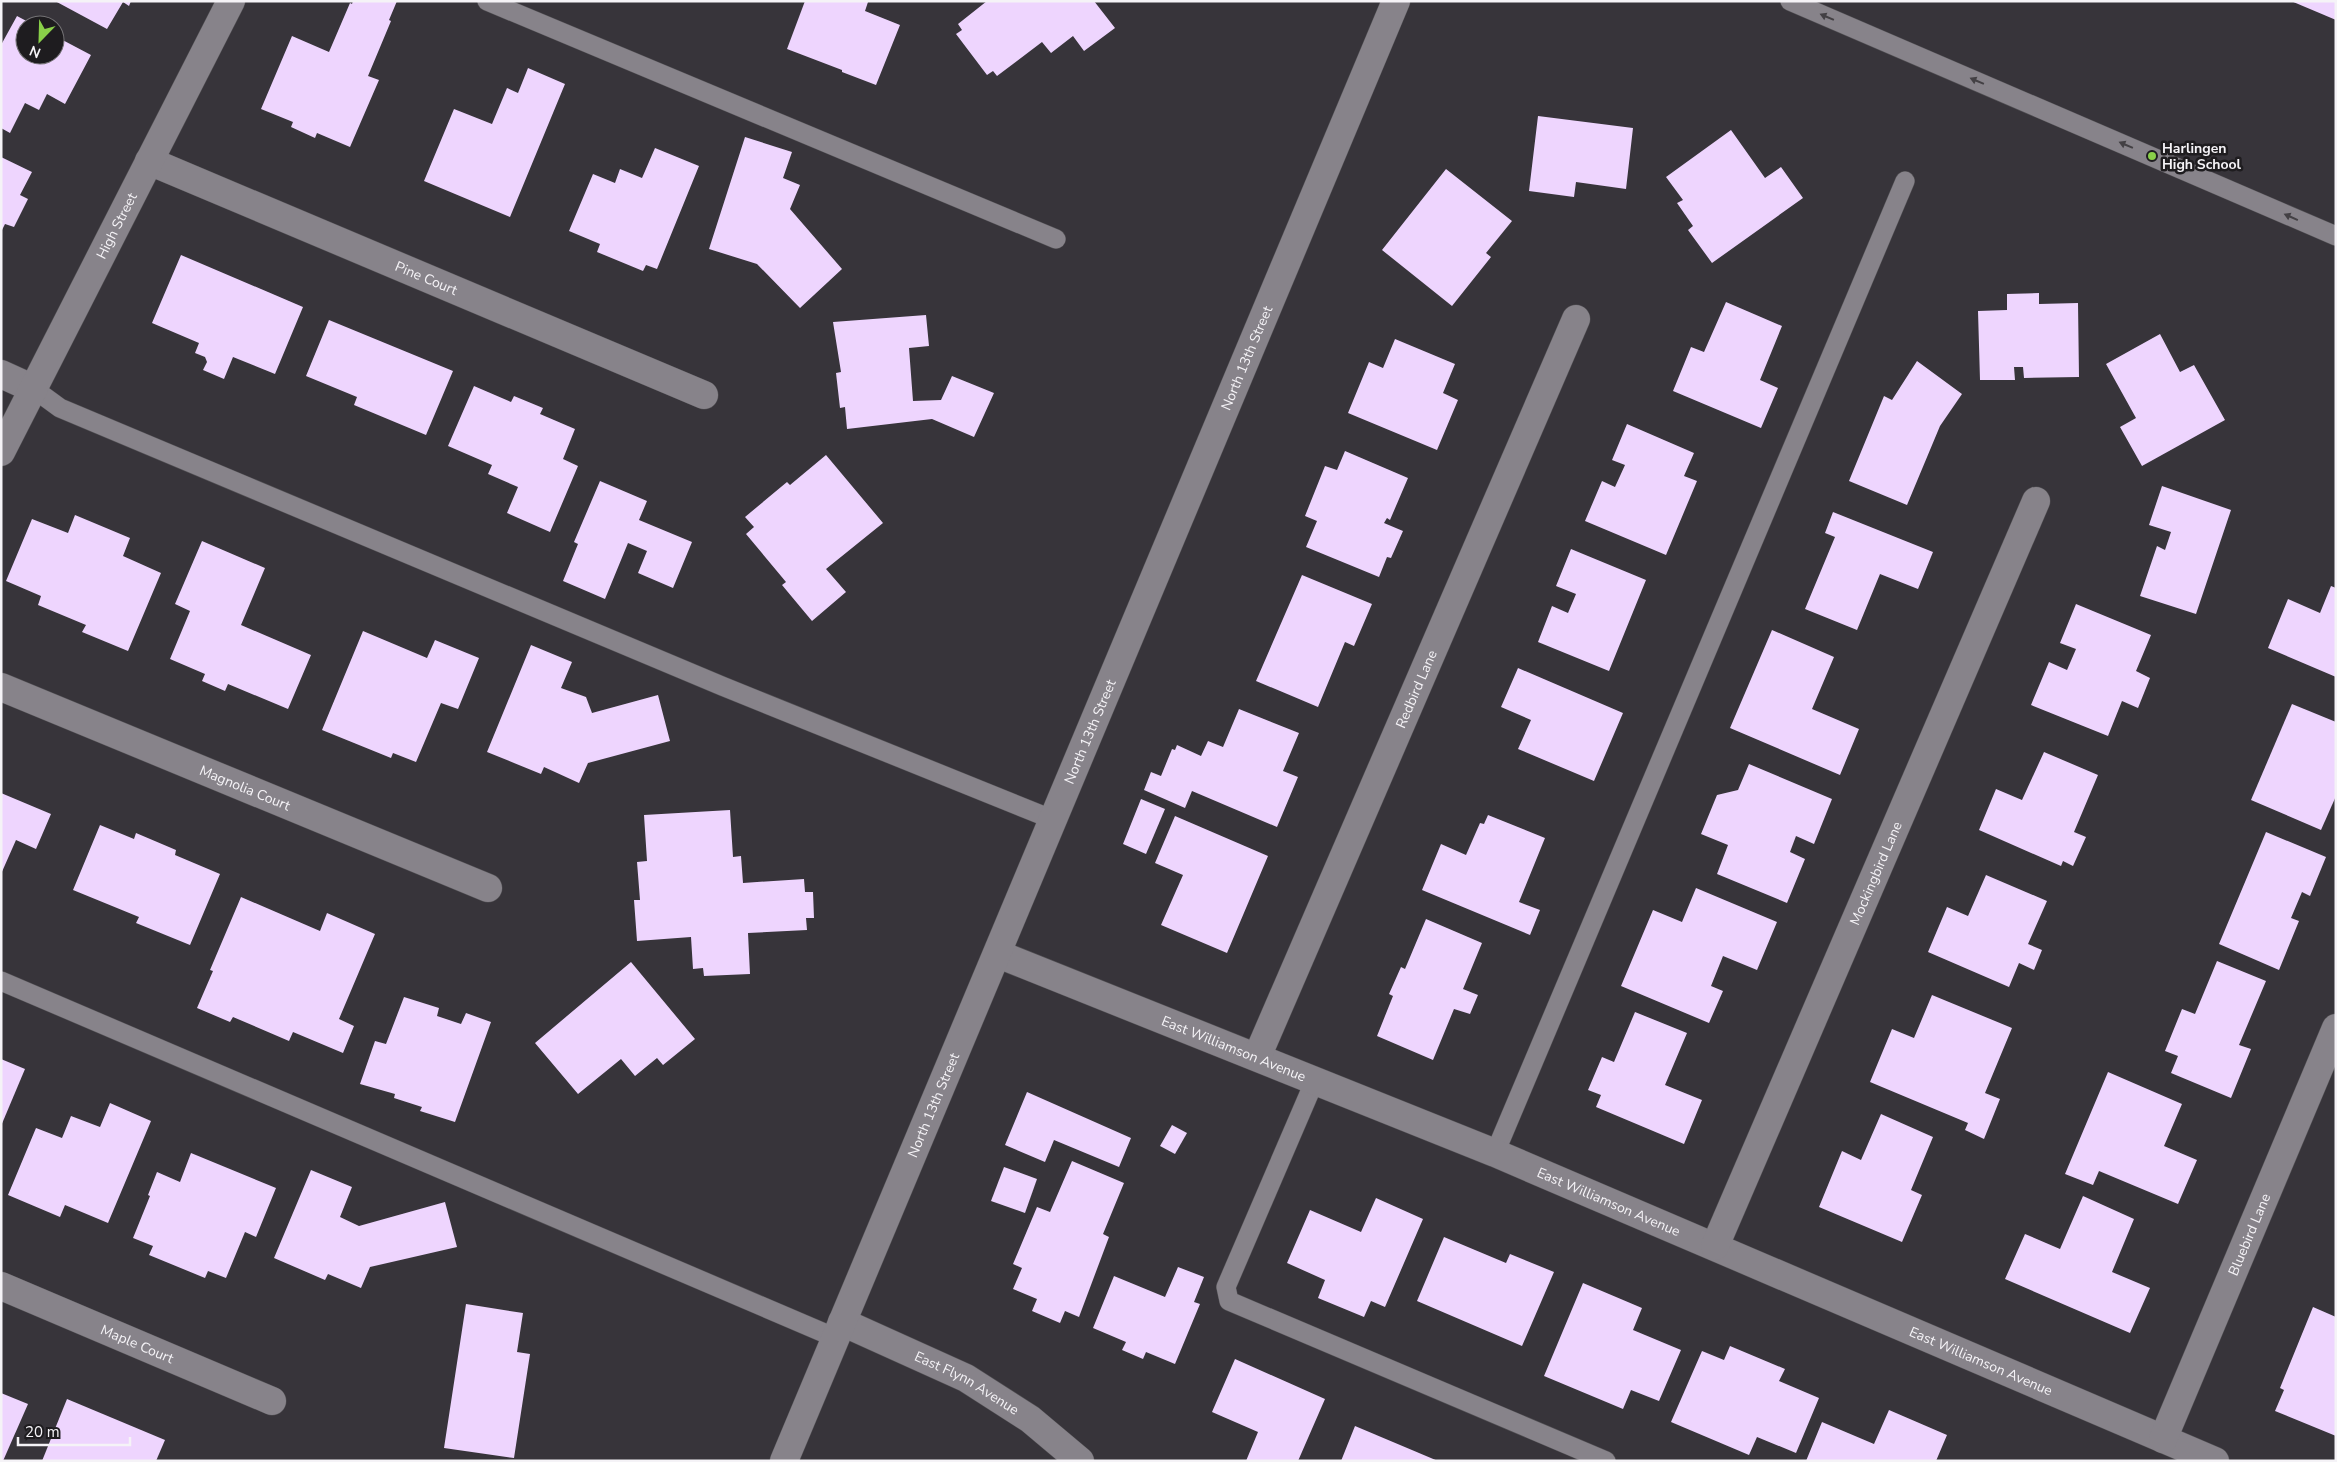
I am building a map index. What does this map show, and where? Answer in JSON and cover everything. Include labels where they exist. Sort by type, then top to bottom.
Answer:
[{"type":"street","name":"High Street","points":[[1,452],[231,1]]},
{"type":"street","name":"North 13th Street","points":[[784,1461],[1396,1]]},
{"type":"street","name":"Pine Court","points":[[149,161],[704,395]]},
{"type":"street","name":"Redbird Lane","points":[[1257,1057],[1576,319]]},
{"type":"street","points":[[1,374],[34,389]]},
{"type":"street","name":"Mockingbird Lane","points":[[1715,1246],[2036,501]]},
{"type":"street","name":"Magnolia Court","points":[[1,687],[488,888]]},
{"type":"street","name":"East Williamson Avenue","points":[[998,954],[1495,1153],[2215,1461]]},
{"type":"street","name":"Bluebird Lane","points":[[2163,1439],[2336,1028]]},
{"type":"street","name":"Maple Court","points":[[1,1286],[272,1401]]},
{"type":"street","name":"East Flynn Avenue","points":[[839,1330],[966,1378],[1030,1419],[1080,1461]]},
{"type":"lane","points":[[487,1],[1056,239]]},
{"type":"lane","points":[[1790,1],[2336,236]]},
{"type":"lane","points":[[1495,1153],[1905,181]]},
{"type":"lane","points":[[34,389],[60,408],[722,686],[1054,820]]},
{"type":"lane","points":[[1,981],[839,1330]]},
{"type":"lane","points":[[1315,1080],[1226,1287],[1229,1301],[1606,1461]]},
{"type":"building","points":[[55,1],[131,1],[129,6],[123,2],[107,29]]},
{"type":"building","points":[[353,1],[397,1],[389,20],[391,21],[368,76],[379,80],[350,147],[317,133],[315,138],[291,127],[293,122],[261,109],[292,36],[329,52],[350,3],[352,4]]},
{"type":"building","points":[[805,1],[866,1],[868,2],[865,11],[900,25],[876,85],[787,49]]},
{"type":"building","points":[[987,1],[1094,1],[1115,28],[1084,51],[1073,36],[1051,53],[1042,42],[997,76],[993,71],[987,75],[956,34],[962,30],[958,24]]},
{"type":"building","points":[[2291,1],[2336,1],[2336,20]]},
{"type":"building","points":[[15,20],[15,65],[65,65],[65,41],[91,55],[65,104],[47,94],[39,110],[25,103],[10,133],[1,128],[1,45]]},
{"type":"building","points":[[528,68],[565,84],[510,217],[424,181],[454,109],[492,124],[507,88],[518,93]]},
{"type":"building","points":[[1538,116],[1633,128],[1626,189],[1576,182],[1574,197],[1529,191]]},
{"type":"building","points":[[1731,130],[1765,178],[1781,167],[1803,198],[1712,263],[1688,230],[1693,226],[1677,203],[1683,200],[1666,177]]},
{"type":"building","points":[[745,137],[792,152],[783,178],[800,185],[790,209],[842,269],[800,308],[757,264],[709,249]]},
{"type":"building","points":[[655,148],[699,166],[657,269],[646,265],[643,271],[597,252],[600,244],[569,231],[593,174],[615,183],[620,169],[642,178]]},
{"type":"building","points":[[1,157],[32,172],[20,195],[28,199],[14,227],[5,224],[1,232]]},
{"type":"building","points":[[1446,169],[1512,221],[1486,253],[1491,257],[1452,306],[1382,250]]},
{"type":"building","points":[[181,255],[303,307],[275,374],[233,357],[224,379],[203,370],[207,362],[205,357],[195,353],[199,343],[152,323]]},
{"type":"building","points":[[2039,293],[2039,304],[2078,303],[2079,377],[2024,378],[2023,367],[2014,367],[2015,380],[1980,380],[1978,311],[2007,310],[2007,294]]},
{"type":"building","points":[[1726,302],[1782,326],[1760,380],[1778,388],[1761,428],[1673,391],[1691,347],[1704,352]]},
{"type":"building","points":[[926,315],[929,346],[909,348],[913,401],[941,400],[952,376],[994,393],[974,437],[932,419],[847,429],[845,407],[840,408],[836,373],[841,372],[833,322]]},
{"type":"building","points":[[329,320],[453,371],[426,435],[354,405],[357,397],[306,376]]},
{"type":"building","points":[[2160,334],[2180,372],[2194,365],[2225,420],[2142,466],[2120,427],[2136,418],[2106,364]]},
{"type":"building","points":[[1395,339],[1455,364],[1443,393],[1458,400],[1437,450],[1348,413],[1369,362],[1383,368]]},
{"type":"building","points":[[1917,361],[1962,394],[1940,426],[1907,505],[1849,481],[1884,396],[1892,400]]},
{"type":"building","points":[[474,386],[511,402],[514,396],[543,408],[540,414],[575,429],[563,459],[578,466],[550,532],[507,513],[518,487],[488,474],[492,465],[448,446]]},
{"type":"building","points":[[1627,424],[1694,453],[1684,476],[1697,481],[1666,555],[1585,521],[1602,481],[1615,487],[1625,465],[1612,460]]},
{"type":"building","points":[[1345,451],[1408,478],[1390,520],[1387,518],[1384,523],[1403,531],[1391,558],[1387,557],[1379,577],[1306,547],[1317,521],[1305,516],[1325,466],[1337,470]]},
{"type":"building","points":[[826,455],[883,523],[826,569],[846,592],[812,621],[782,585],[786,582],[746,534],[754,527],[745,517],[787,482],[790,485]]},
{"type":"building","points":[[600,481],[647,501],[639,520],[692,542],[673,588],[638,573],[647,551],[628,543],[605,599],[563,581],[578,544],[574,542]]},
{"type":"building","points":[[2162,486],[2231,510],[2196,614],[2140,596],[2157,546],[2165,550],[2171,532],[2149,525]]},
{"type":"building","points":[[1833,512],[1933,552],[1918,589],[1880,574],[1857,630],[1805,609],[1835,537],[1825,533]]},
{"type":"building","points":[[75,515],[130,538],[123,556],[161,573],[128,651],[82,632],[86,625],[38,605],[41,596],[6,581],[32,519],[68,533]]},
{"type":"building","points":[[202,541],[265,568],[241,625],[311,655],[288,709],[228,684],[225,691],[202,681],[205,674],[170,659],[190,611],[175,604]]},
{"type":"building","points":[[1571,549],[1646,580],[1609,671],[1538,642],[1552,606],[1568,613],[1576,594],[1556,586]]},
{"type":"building","points":[[1302,575],[1372,604],[1354,646],[1345,642],[1318,707],[1256,681]]},
{"type":"building","points":[[2331,586],[2336,588],[2336,677],[2268,648],[2288,599],[2320,613]]},
{"type":"building","points":[[2076,604],[2151,635],[2136,671],[2150,678],[2138,708],[2122,701],[2108,736],[2031,705],[2049,662],[2067,670],[2076,649],[2060,643]]},
{"type":"building","points":[[1772,630],[1834,657],[1812,709],[1859,729],[1840,775],[1730,728]]},
{"type":"building","points":[[363,631],[427,658],[435,640],[479,658],[458,709],[441,703],[416,762],[393,753],[391,758],[322,730]]},
{"type":"building","points":[[531,645],[572,662],[561,688],[586,697],[592,713],[658,695],[670,741],[588,763],[579,783],[544,767],[541,774],[487,752]]},
{"type":"building","points":[[1518,668],[1623,713],[1594,781],[1518,749],[1531,720],[1501,707]]},
{"type":"building","points":[[2292,704],[2336,722],[2336,796],[2321,830],[2251,800]]},
{"type":"building","points":[[1239,709],[1299,733],[1283,771],[1298,777],[1277,827],[1192,791],[1185,808],[1144,790],[1151,772],[1161,776],[1172,749],[1175,750],[1177,745],[1201,756],[1208,741],[1223,747]]},
{"type":"building","points":[[2044,752],[2098,775],[2074,832],[2086,837],[2073,866],[2063,861],[2061,866],[1979,830],[1996,789],[2022,800]]},
{"type":"building","points":[[1749,764],[1832,799],[1814,844],[1796,836],[1790,852],[1805,859],[1787,903],[1717,874],[1728,845],[1701,834],[1717,795],[1738,790]]},
{"type":"building","points":[[1,793],[51,814],[36,849],[16,840],[1,874]]},
{"type":"building","points":[[1141,799],[1165,809],[1146,854],[1123,844]]},
{"type":"building","points":[[730,810],[733,857],[741,856],[743,883],[804,879],[805,892],[813,892],[814,918],[806,918],[807,930],[748,933],[750,974],[704,976],[703,968],[693,969],[691,937],[637,941],[634,900],[640,900],[637,862],[647,861],[644,815]]},
{"type":"building","points":[[1488,815],[1545,838],[1519,902],[1540,910],[1530,935],[1422,890],[1441,844],[1466,855],[1480,823],[1484,824]]},
{"type":"building","points":[[1175,816],[1268,856],[1227,953],[1161,925],[1183,875],[1155,863]]},
{"type":"building","points":[[100,825],[134,839],[136,833],[176,850],[175,855],[220,874],[190,945],[136,923],[139,917],[73,890]]},
{"type":"building","points":[[2266,832],[2326,857],[2310,896],[2302,892],[2291,918],[2299,921],[2279,970],[2219,944]]},
{"type":"building","points":[[1986,875],[2047,901],[2028,944],[2042,950],[2034,970],[2019,963],[2009,987],[1928,952],[1947,907],[1968,916]]},
{"type":"building","points":[[1696,888],[1777,922],[1757,970],[1723,956],[1711,986],[1723,991],[1709,1023],[1621,986],[1653,910],[1682,922]]},
{"type":"building","points":[[241,897],[320,931],[327,913],[375,934],[339,1019],[354,1026],[343,1053],[293,1032],[289,1041],[233,1017],[230,1022],[197,1008],[213,971],[210,970]]},
{"type":"building","points":[[1426,919],[1482,943],[1463,989],[1478,995],[1470,1014],[1454,1009],[1433,1060],[1377,1036],[1393,996],[1389,994],[1401,967],[1405,969]]},
{"type":"building","points":[[2217,961],[2266,981],[2239,1045],[2251,1049],[2231,1098],[2171,1073],[2178,1056],[2165,1051],[2182,1009],[2195,1014]]},
{"type":"building","points":[[631,962],[695,1039],[663,1065],[657,1058],[635,1076],[621,1059],[578,1094],[535,1043]]},
{"type":"building","points":[[1932,995],[2012,1028],[1985,1093],[2000,1099],[1984,1139],[1965,1130],[1968,1123],[1870,1082],[1892,1029],[1914,1038]]},
{"type":"building","points":[[404,997],[439,1008],[437,1016],[461,1024],[466,1013],[491,1022],[455,1122],[420,1111],[422,1107],[394,1098],[395,1094],[360,1084],[375,1041],[386,1044]]},
{"type":"building","points":[[1635,1012],[1687,1033],[1665,1085],[1702,1100],[1684,1144],[1596,1107],[1601,1095],[1588,1090],[1602,1057],[1614,1062]]},
{"type":"building","points":[[1,1059],[25,1069],[1,1126]]},
{"type":"building","points":[[2108,1072],[2182,1104],[2164,1146],[2197,1160],[2178,1204],[2099,1171],[2093,1185],[2065,1174]]},
{"type":"building","points":[[1027,1092],[1131,1138],[1119,1167],[1054,1140],[1045,1162],[1005,1145]]},
{"type":"building","points":[[110,1103],[151,1121],[108,1223],[65,1205],[60,1217],[8,1195],[36,1128],[62,1138],[71,1116],[100,1127]]},
{"type":"building","points":[[1881,1114],[1933,1137],[1911,1190],[1922,1195],[1902,1242],[1819,1207],[1842,1151],[1861,1160]]},
{"type":"building","points":[[1172,1125],[1187,1133],[1175,1154],[1160,1146]]},
{"type":"building","points":[[191,1153],[276,1188],[256,1237],[245,1232],[226,1278],[208,1271],[205,1278],[149,1255],[153,1246],[133,1238],[150,1196],[148,1195],[157,1172],[180,1182]]},
{"type":"building","points":[[1072,1161],[1124,1183],[1103,1234],[1109,1237],[1079,1317],[1065,1311],[1060,1323],[1032,1311],[1037,1299],[1013,1289],[1022,1268],[1013,1264],[1037,1207],[1050,1212]]},
{"type":"building","points":[[1004,1167],[1037,1179],[1025,1213],[991,1201]]},
{"type":"building","points":[[311,1170],[352,1187],[340,1217],[359,1226],[445,1202],[457,1247],[370,1267],[361,1288],[328,1274],[325,1280],[274,1258]]},
{"type":"building","points":[[2083,1196],[2134,1219],[2112,1272],[2150,1288],[2130,1333],[2005,1279],[2025,1234],[2060,1249]]},
{"type":"building","points":[[1376,1198],[1423,1219],[1385,1307],[1371,1301],[1364,1317],[1318,1298],[1325,1280],[1287,1263],[1310,1210],[1361,1232]]},
{"type":"building","points":[[1444,1237],[1506,1263],[1510,1254],[1554,1272],[1522,1346],[1417,1301]]},
{"type":"building","points":[[1178,1267],[1204,1277],[1194,1302],[1200,1304],[1175,1364],[1146,1352],[1143,1359],[1122,1350],[1126,1342],[1093,1328],[1114,1276],[1165,1297]]},
{"type":"building","points":[[1583,1283],[1642,1308],[1633,1330],[1681,1350],[1659,1401],[1631,1390],[1623,1409],[1544,1376]]},
{"type":"building","points":[[466,1304],[523,1313],[517,1352],[530,1354],[514,1458],[444,1448]]},
{"type":"building","points":[[2313,1307],[2336,1317],[2336,1436],[2275,1411],[2284,1390],[2280,1388]]},
{"type":"building","points":[[1730,1346],[1785,1369],[1779,1381],[1819,1398],[1796,1453],[1757,1437],[1749,1455],[1671,1422],[1702,1351],[1724,1360]]},
{"type":"building","points":[[1235,1359],[1325,1399],[1298,1461],[1246,1461],[1258,1432],[1212,1412]]},
{"type":"building","points":[[1,1393],[28,1404],[3,1461],[1,1461]]},
{"type":"building","points":[[67,1399],[165,1440],[156,1461],[42,1461]]},
{"type":"building","points":[[1889,1410],[1947,1435],[1936,1461],[1806,1461],[1822,1422],[1874,1444]]},
{"type":"building","points":[[1355,1426],[1438,1461],[1341,1461]]},
{"type":"place","name":"Harlingen High School","points":[[2152,156]]}]
